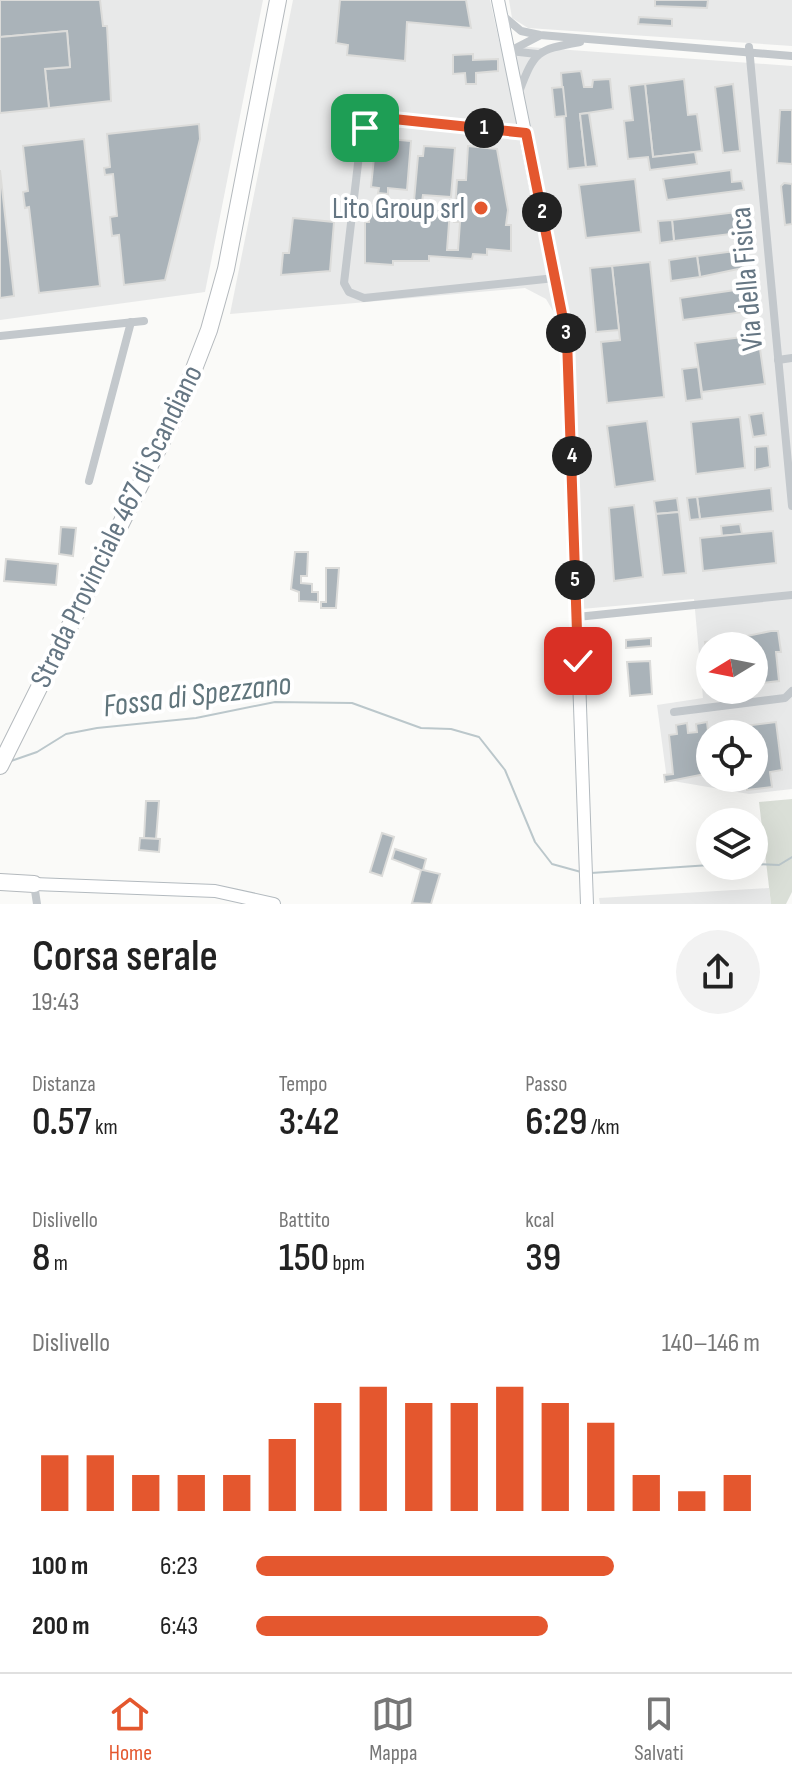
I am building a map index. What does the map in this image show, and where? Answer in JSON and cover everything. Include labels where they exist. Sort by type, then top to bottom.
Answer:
[{"type":"highway","name":"Strada Provinciale 467 di Scandiano","points":[[0,766],[180,405],[209,330],[226,269],[278,0]]},
{"type":"highway","points":[[3,880],[34,884]]},
{"type":"street","points":[[498,0],[519,92],[570,366],[587,904]]},
{"type":"street","points":[[503,21],[521,31],[584,41],[749,50],[792,56]]},
{"type":"street","points":[[510,51],[540,35]]},
{"type":"street","points":[[510,51],[537,54],[558,44],[584,41]]},
{"type":"street","name":"Via della Fisica","points":[[749,50],[792,506]]},
{"type":"street","points":[[519,92],[537,54]]},
{"type":"street","points":[[526,133],[384,118],[372,120],[361,138],[344,283],[349,292],[364,298],[555,278]]},
{"type":"street","points":[[0,336],[144,321]]},
{"type":"street","points":[[89,481],[131,322]]},
{"type":"street","points":[[778,360],[792,358]]},
{"type":"street","points":[[577,617],[792,595]]},
{"type":"street","points":[[674,712],[785,698],[792,691]]},
{"type":"street","points":[[37,904],[34,884],[215,891],[274,904]]},
{"type":"shaded area","points":[[0,0],[263,0],[205,292],[0,320]]},
{"type":"shaded area","points":[[293,0],[490,0],[500,45],[792,66],[792,789],[768,792],[768,720],[696,720],[696,785],[667,780],[657,705],[696,699],[696,704],[768,704],[768,632],[697,632],[694,599],[570,610],[564,363],[556,316],[546,299],[525,288],[230,314]]},
{"type":"shaded area","points":[[509,0],[792,0],[792,46],[528,28],[512,18]]},
{"type":"shaded area","points":[[792,799],[792,892],[786,904],[771,904],[768,808],[760,808],[759,802]]},
{"type":"shaded area","points":[[769,888],[771,904],[600,904],[599,898]]},
{"type":"building","points":[[0,0],[100,0],[103,26],[107,26],[111,101],[49,108],[45,69],[70,67],[67,31],[0,37]]},
{"type":"building","points":[[340,0],[466,0],[471,28],[407,22],[405,61],[347,55],[348,45],[336,43]]},
{"type":"building","points":[[655,0],[708,0],[707,8],[655,6]]},
{"type":"building","points":[[639,17],[672,19],[672,26],[638,24]]},
{"type":"building","points":[[67,31],[70,67],[45,69],[49,108],[0,113],[0,37]]},
{"type":"building","points":[[473,54],[473,60],[498,59],[498,71],[476,73],[476,84],[466,84],[465,73],[453,74],[453,55]]},
{"type":"building","points":[[581,71],[584,87],[592,87],[593,80],[610,79],[613,109],[580,114],[586,167],[568,169],[561,73]]},
{"type":"building","points":[[684,79],[688,115],[697,114],[702,151],[653,157],[645,84]]},
{"type":"building","points":[[645,84],[653,157],[695,152],[697,164],[650,170],[648,157],[628,159],[624,121],[633,120],[629,86]]},
{"type":"building","points":[[733,84],[740,151],[723,153],[715,87]]},
{"type":"building","points":[[563,87],[566,116],[555,117],[552,88]]},
{"type":"building","points":[[780,110],[792,110],[792,164],[777,163]]},
{"type":"building","points":[[589,113],[597,166],[586,167],[580,114]]},
{"type":"building","points":[[199,124],[200,139],[165,280],[124,285],[119,235],[112,236],[110,217],[117,216],[113,174],[105,175],[104,168],[110,167],[107,134]]},
{"type":"building","points":[[376,138],[411,141],[407,190],[388,188],[388,194],[378,193],[379,188],[371,187]]},
{"type":"building","points":[[84,139],[100,286],[39,293],[29,207],[25,208],[23,192],[28,191],[23,146]]},
{"type":"building","points":[[424,146],[455,148],[451,197],[423,195],[422,202],[414,201],[418,156],[423,156]]},
{"type":"building","name":"Lito Group srl","points":[[468,146],[497,149],[508,210],[506,225],[511,225],[511,251],[487,249],[487,255],[473,254],[472,259],[429,256],[429,261],[393,261],[393,265],[365,263],[365,222],[369,222],[370,204],[450,210],[447,250],[458,250],[460,222],[454,222],[457,180],[466,180]]},
{"type":"building","points":[[0,170],[14,296],[0,298]]},
{"type":"building","points":[[731,170],[732,182],[742,181],[744,190],[667,200],[663,179]]},
{"type":"building","points":[[635,179],[641,232],[586,238],[579,185]]},
{"type":"building","points":[[784,183],[792,184],[792,224],[785,225],[781,186]]},
{"type":"building","points":[[745,211],[747,232],[674,241],[672,220]]},
{"type":"building","points":[[293,218],[334,222],[330,271],[281,275],[283,253],[289,253]]},
{"type":"building","points":[[672,220],[674,241],[660,243],[658,221]]},
{"type":"building","points":[[740,253],[743,268],[700,277],[697,256]]},
{"type":"building","points":[[697,256],[700,277],[671,281],[669,260]]},
{"type":"building","points":[[650,262],[664,397],[607,403],[601,342],[620,340],[612,266]]},
{"type":"building","points":[[612,266],[619,330],[596,332],[590,268]]},
{"type":"building","points":[[756,287],[759,310],[683,320],[680,298]]},
{"type":"building","points":[[758,335],[765,384],[702,392],[695,343]]},
{"type":"building","points":[[698,367],[702,399],[686,401],[682,369]]},
{"type":"building","points":[[763,413],[766,435],[753,437],[749,415]]},
{"type":"building","points":[[740,417],[745,468],[696,474],[691,422]]},
{"type":"building","points":[[647,421],[655,481],[615,487],[607,426]]},
{"type":"building","points":[[768,446],[770,467],[755,470],[755,447]]},
{"type":"building","points":[[771,488],[773,511],[700,519],[697,497]]},
{"type":"building","points":[[697,497],[700,519],[690,520],[687,498]]},
{"type":"building","points":[[677,498],[679,512],[656,514],[654,501]]},
{"type":"building","points":[[634,505],[643,577],[614,581],[609,508]]},
{"type":"building","points":[[679,512],[686,573],[663,575],[656,514]]},
{"type":"building","points":[[740,524],[742,534],[722,536],[721,526]]},
{"type":"building","points":[[61,527],[76,528],[73,556],[59,554]]},
{"type":"building","points":[[773,531],[776,563],[703,571],[700,538]]},
{"type":"building","points":[[295,552],[308,552],[307,576],[301,576],[301,583],[312,584],[312,592],[318,592],[318,602],[299,601],[299,592],[291,589]]},
{"type":"building","points":[[6,559],[58,564],[56,585],[4,581]]},
{"type":"building","points":[[326,568],[339,568],[336,608],[321,608],[321,602],[326,602]]},
{"type":"building","points":[[778,631],[781,652],[776,652],[779,681],[768,682],[766,632]]},
{"type":"building","points":[[651,638],[651,646],[626,648],[626,640]]},
{"type":"building","points":[[650,661],[652,694],[630,696],[627,662]]},
{"type":"building","points":[[776,722],[782,770],[770,772],[772,787],[768,787],[768,723]]},
{"type":"building","points":[[687,723],[688,733],[696,732],[696,776],[665,782],[664,775],[673,774],[669,735],[677,734],[676,725]]},
{"type":"building","points":[[146,801],[159,801],[156,839],[144,838]]},
{"type":"building","points":[[382,833],[394,837],[382,876],[370,872]]},
{"type":"building","points":[[140,838],[160,839],[159,852],[139,850]]},
{"type":"building","points":[[395,849],[426,859],[423,870],[440,874],[431,904],[412,903],[421,870],[392,859]]},
{"type":"waterway","name":"Fossa di Spezzano","points":[[11,761],[37,752],[66,734],[97,728],[196,718],[275,702],[352,703],[421,728],[451,729],[479,737],[505,770],[535,842],[552,864],[581,872]]},
{"type":"waterway","name":"Fossa di Spezzano","points":[[768,865],[779,865],[792,857]]},
{"type":"waterway","name":"Fossa di Spezzano","points":[[591,873],[696,866]]},
{"type":"place","name":"Lito Group srl","points":[[481,208]]},
{"type":"route","points":[[365,128],[372,120],[384,118],[526,133],[570,366],[578,661]]}]
